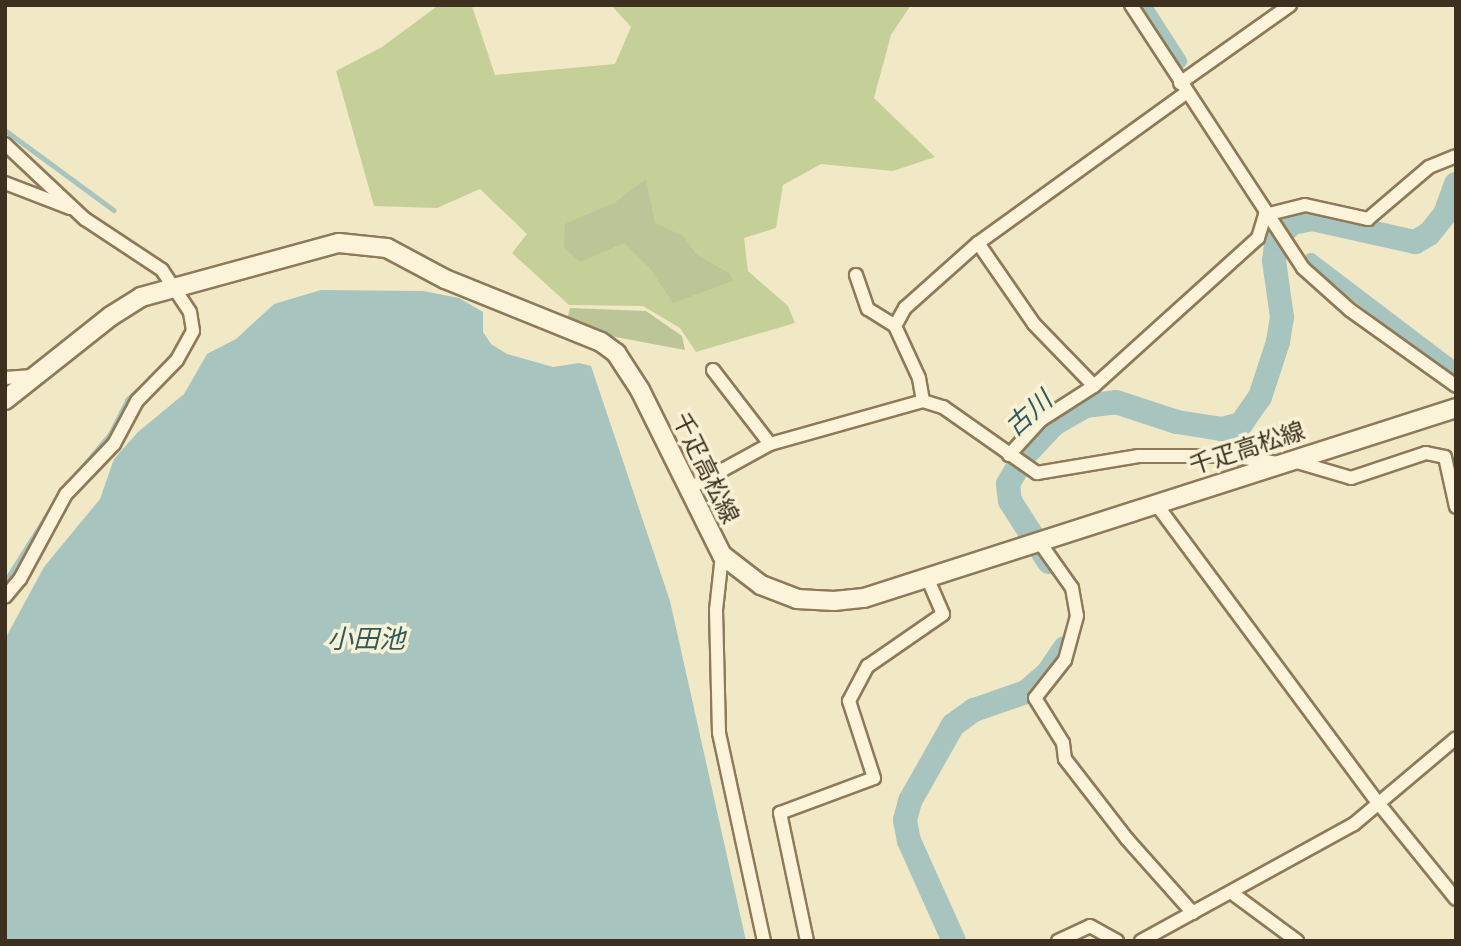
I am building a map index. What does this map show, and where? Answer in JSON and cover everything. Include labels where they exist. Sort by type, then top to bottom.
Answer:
[{"type":"main road","name":"千疋高松線","points":[[5,400],[111,316],[175,285],[339,243],[387,248],[445,279],[601,342],[616,354],[640,390],[722,555],[761,585],[797,598],[864,598],[1456,408]]},
{"type":"street","points":[[1131,5],[1292,254],[1340,302],[1456,386]]},
{"type":"street","points":[[895,326],[920,291],[978,243],[1290,5]]},
{"type":"street","points":[[5,144],[75,209],[119,244],[149,258],[175,285],[190,312],[193,331],[187,345],[137,401],[114,444],[65,494],[20,579],[5,597]]},
{"type":"street","points":[[1012,457],[1041,421],[1094,386],[1258,238],[1269,221],[1305,205],[1368,219],[1429,167],[1456,156]]},
{"type":"street","points":[[5,183],[75,209]]},
{"type":"street","points":[[978,243],[1034,324],[1094,386]]},
{"type":"street","points":[[856,275],[868,309],[895,326],[919,378],[923,401]]},
{"type":"street","points":[[713,370],[770,444]]},
{"type":"street","points":[[5,377],[36,376]]},
{"type":"street","points":[[688,489],[770,444],[923,401],[943,407],[1037,473],[1065,472],[1139,456],[1229,456],[1284,461],[1351,478],[1426,453],[1445,457],[1456,507]]},
{"type":"street","points":[[1156,503],[1379,804],[1456,899]]},
{"type":"street","points":[[1032,542],[1072,588],[1077,616],[1065,660],[1035,698],[1063,743],[1065,759],[1127,839],[1193,913]]},
{"type":"street","points":[[722,555],[716,610],[719,733],[764,941]]},
{"type":"street","points":[[807,941],[780,813],[874,778],[849,701],[868,666],[943,614],[927,577]]},
{"type":"street","points":[[1141,941],[1232,893],[1240,884],[1354,824],[1456,738]]},
{"type":"street","points":[[1232,893],[1297,941]]},
{"type":"street","points":[[1058,941],[1090,926],[1117,941]]},
{"type":"green space","points":[[611,5],[911,5],[891,35],[874,98],[935,157],[893,171],[821,164],[783,185],[776,228],[744,238],[748,271],[788,306],[795,323],[696,352],[680,328],[643,306],[569,305],[512,253],[527,234],[480,189],[437,208],[374,206],[336,71],[382,47],[436,7],[472,6],[495,75],[615,64],[631,27]]},
{"type":"green space","points":[[646,179],[655,223],[683,236],[697,255],[729,273],[733,281],[673,303],[649,267],[624,243],[580,262],[564,248],[565,224],[614,203]]},
{"type":"green space","points":[[570,308],[646,311],[682,336],[685,350],[589,332],[566,323]]},
{"type":"water","name":"小田池","points":[[321,290],[423,291],[459,298],[483,312],[483,332],[491,344],[507,354],[553,367],[579,363],[591,366],[670,601],[746,941],[5,941],[5,639],[44,567],[100,499],[114,459],[138,432],[184,394],[207,354],[236,339],[274,304]]},
{"type":"waterway","points":[[1144,5],[1180,61]]},
{"type":"waterway","points":[[5,130],[114,210]]},
{"type":"waterway","name":"古川","points":[[1049,562],[1010,501],[1008,484],[1024,456],[1054,424],[1085,406],[1116,402],[1177,422],[1222,429],[1241,424],[1260,397],[1278,342],[1282,317],[1274,261],[1277,238],[1292,223],[1312,219],[1415,242],[1429,234],[1445,214],[1456,184]]},
{"type":"waterway","points":[[1311,260],[1456,370]]},
{"type":"waterway","points":[[75,476],[110,434],[127,400],[155,374]]},
{"type":"waterway","points":[[5,582],[60,494]]},
{"type":"waterway","name":"古川","points":[[954,941],[909,841],[905,820],[910,801],[953,725],[974,710],[1026,692],[1048,673],[1065,648]]}]
